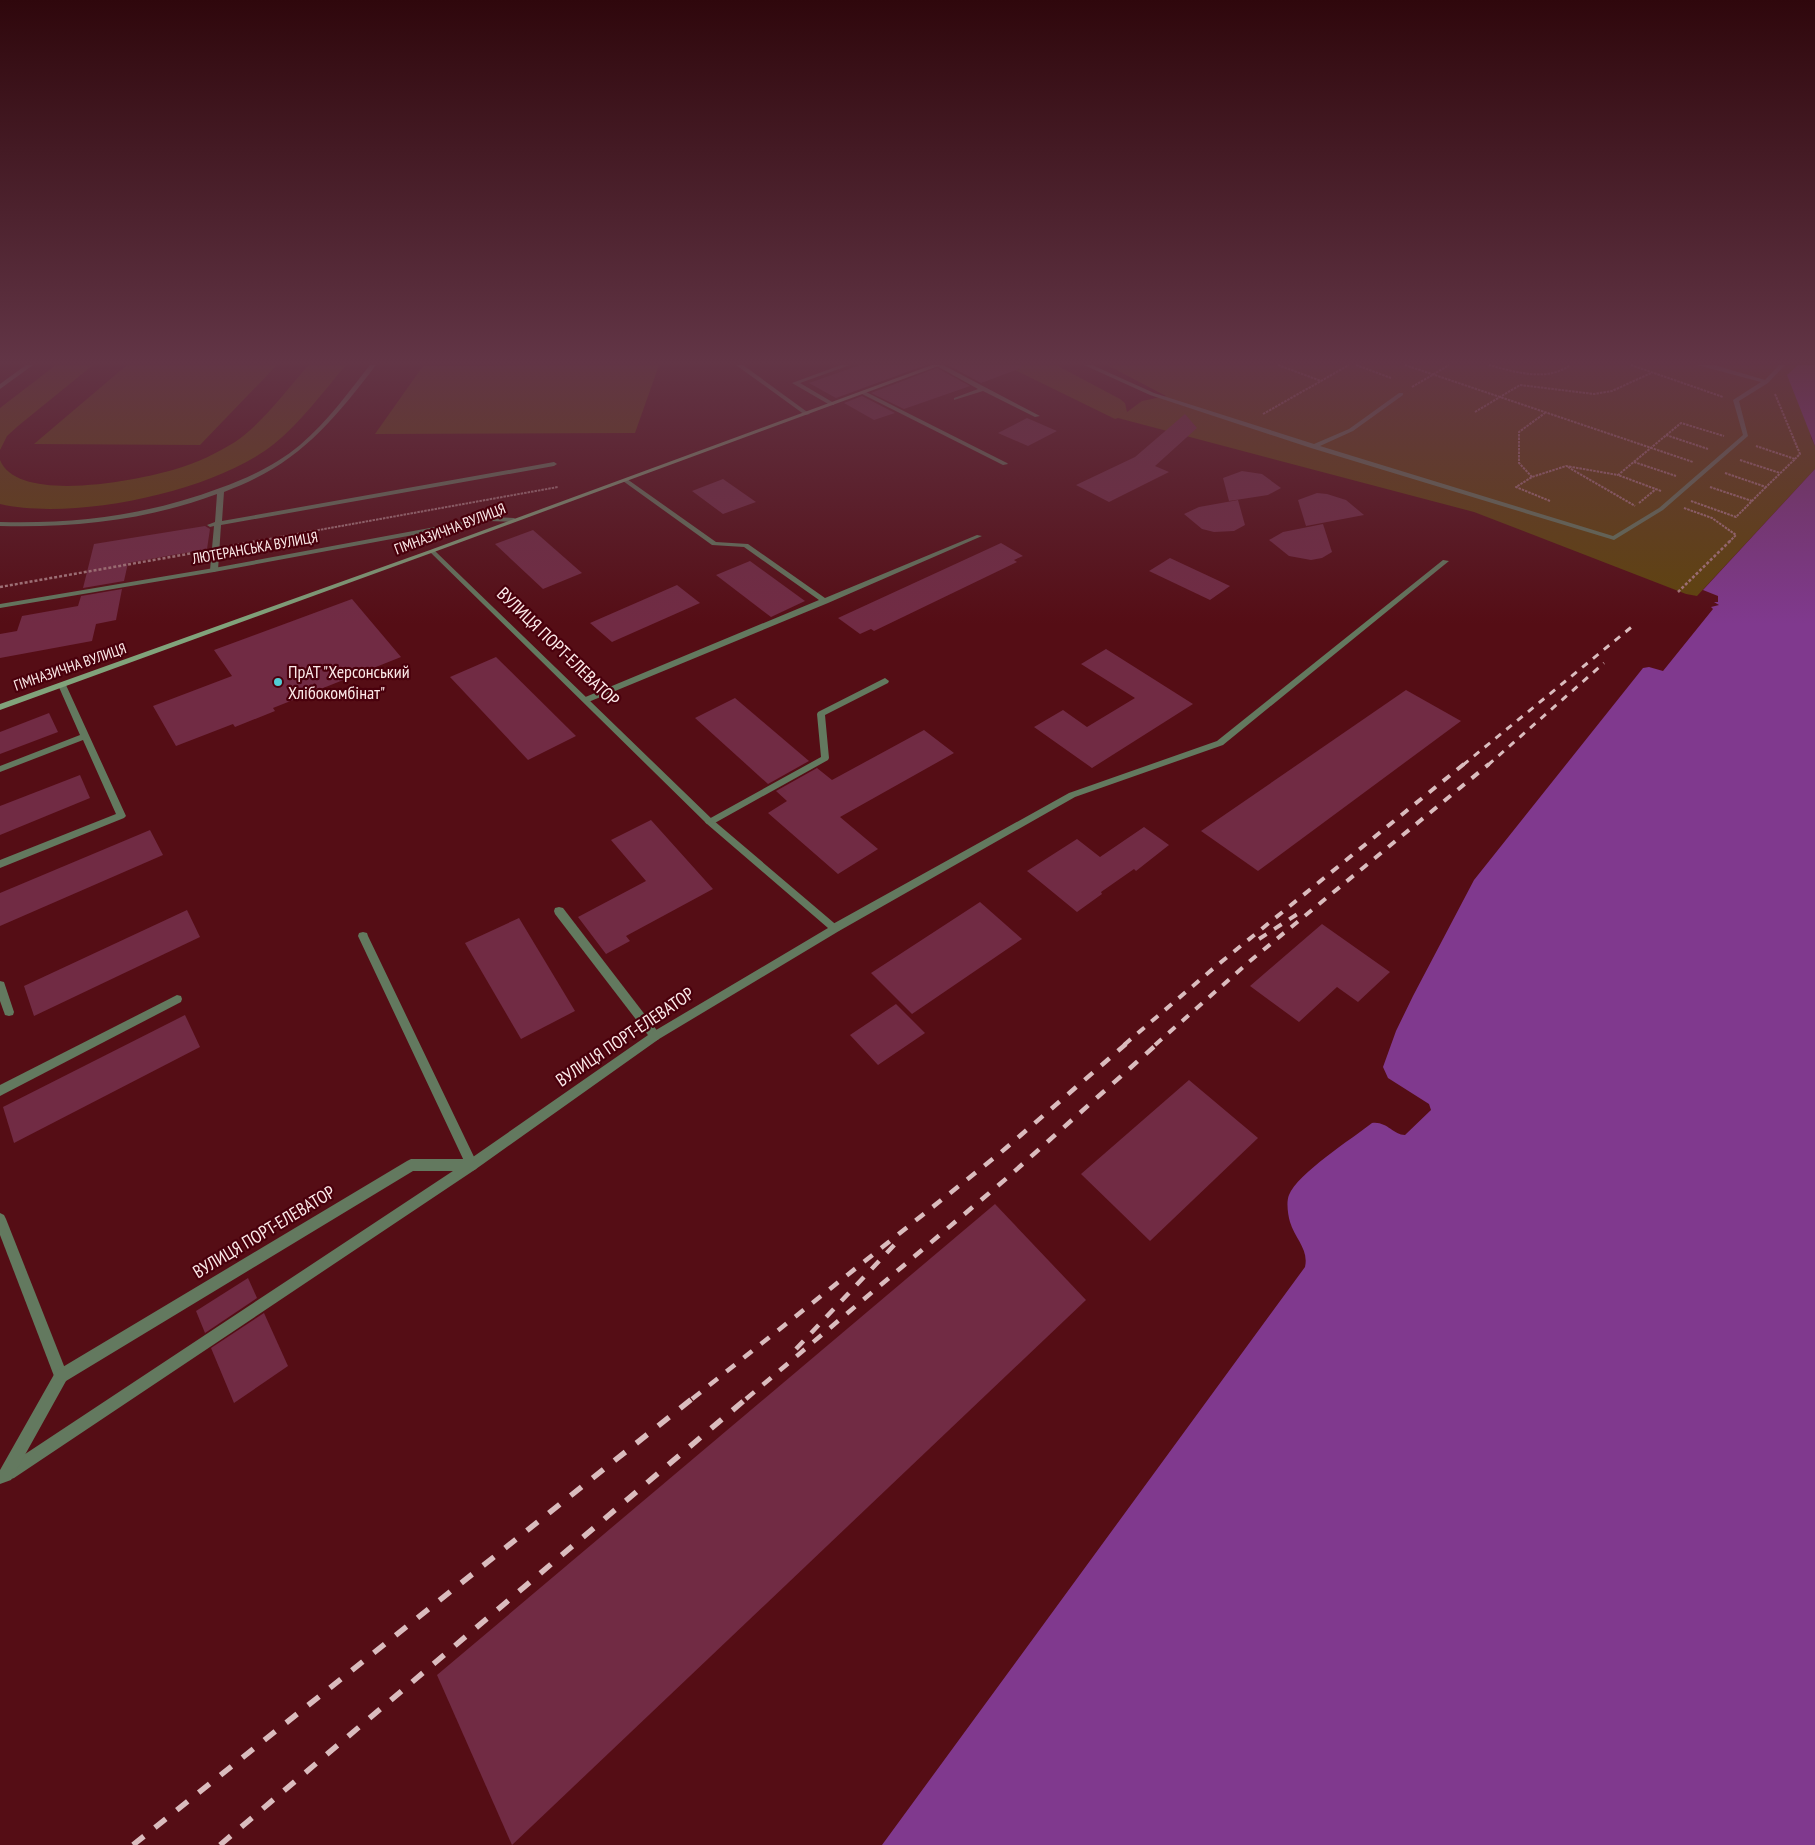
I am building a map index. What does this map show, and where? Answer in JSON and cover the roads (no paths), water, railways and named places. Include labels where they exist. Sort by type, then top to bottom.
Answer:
[{"type":"street","points":[[0,524],[26,526],[68,524],[114,518],[162,508],[221,490],[272,466],[295,451]]},
{"type":"street","name":"ГІМНАЗИЧНА ВУЛИЦЯ","points":[[0,706],[705,451]]},
{"type":"street","points":[[979,451],[1005,464]]},
{"type":"street","points":[[1327,451],[1614,538],[1668,503],[1727,451]]},
{"type":"street","points":[[210,525],[554,464]]},
{"type":"street","points":[[625,480],[714,544],[746,545],[825,601]]},
{"type":"street","points":[[214,570],[221,490]]},
{"type":"street","name":"ЛЮТЕРАНСЬКА ВУЛИЦЯ","points":[[0,606],[214,570],[489,518],[514,520]]},
{"type":"street","points":[[586,700],[979,536]]},
{"type":"street","name":"ВУЛИЦЯ ПОРТ-ЕЛЕВАТОР","points":[[3,1476],[61,1376],[411,1166],[472,1166],[655,1036],[835,928],[710,822],[432,551]]},
{"type":"street","points":[[835,928],[1072,794],[1220,743],[1446,561]]},
{"type":"street","points":[[710,822],[826,758],[821,714],[885,681]]},
{"type":"street","points":[[0,864],[121,816],[62,685]]},
{"type":"street","points":[[0,769],[85,736]]},
{"type":"street","points":[[559,910],[655,1036]]},
{"type":"street","points":[[3,1476],[472,1166],[363,936]]},
{"type":"street","points":[[0,985],[10,1012]]},
{"type":"street","points":[[0,1090],[177,999]]},
{"type":"street","points":[[0,1219],[61,1376]]},
{"type":"railway","points":[[1463,765],[1634,625]]},
{"type":"railway","points":[[1488,765],[1604,663]]},
{"type":"railway","points":[[1124,1045],[1215,967],[1464,764]]},
{"type":"railway","points":[[1155,1045],[1250,961],[1489,764]]},
{"type":"railway","points":[[1259,939],[1299,913]]},
{"type":"railway","points":[[692,1399],[999,1154],[1126,1044]]},
{"type":"railway","points":[[746,1399],[1007,1178],[1157,1044]]},
{"type":"railway","points":[[796,1349],[899,1240]]},
{"type":"railway","points":[[133,1845],[693,1398]]},
{"type":"railway","points":[[220,1845],[747,1398]]},
{"type":"place","name":"ПрАТ \"Херсонський Хлібокомбінат\"","points":[[278,682]]}]
